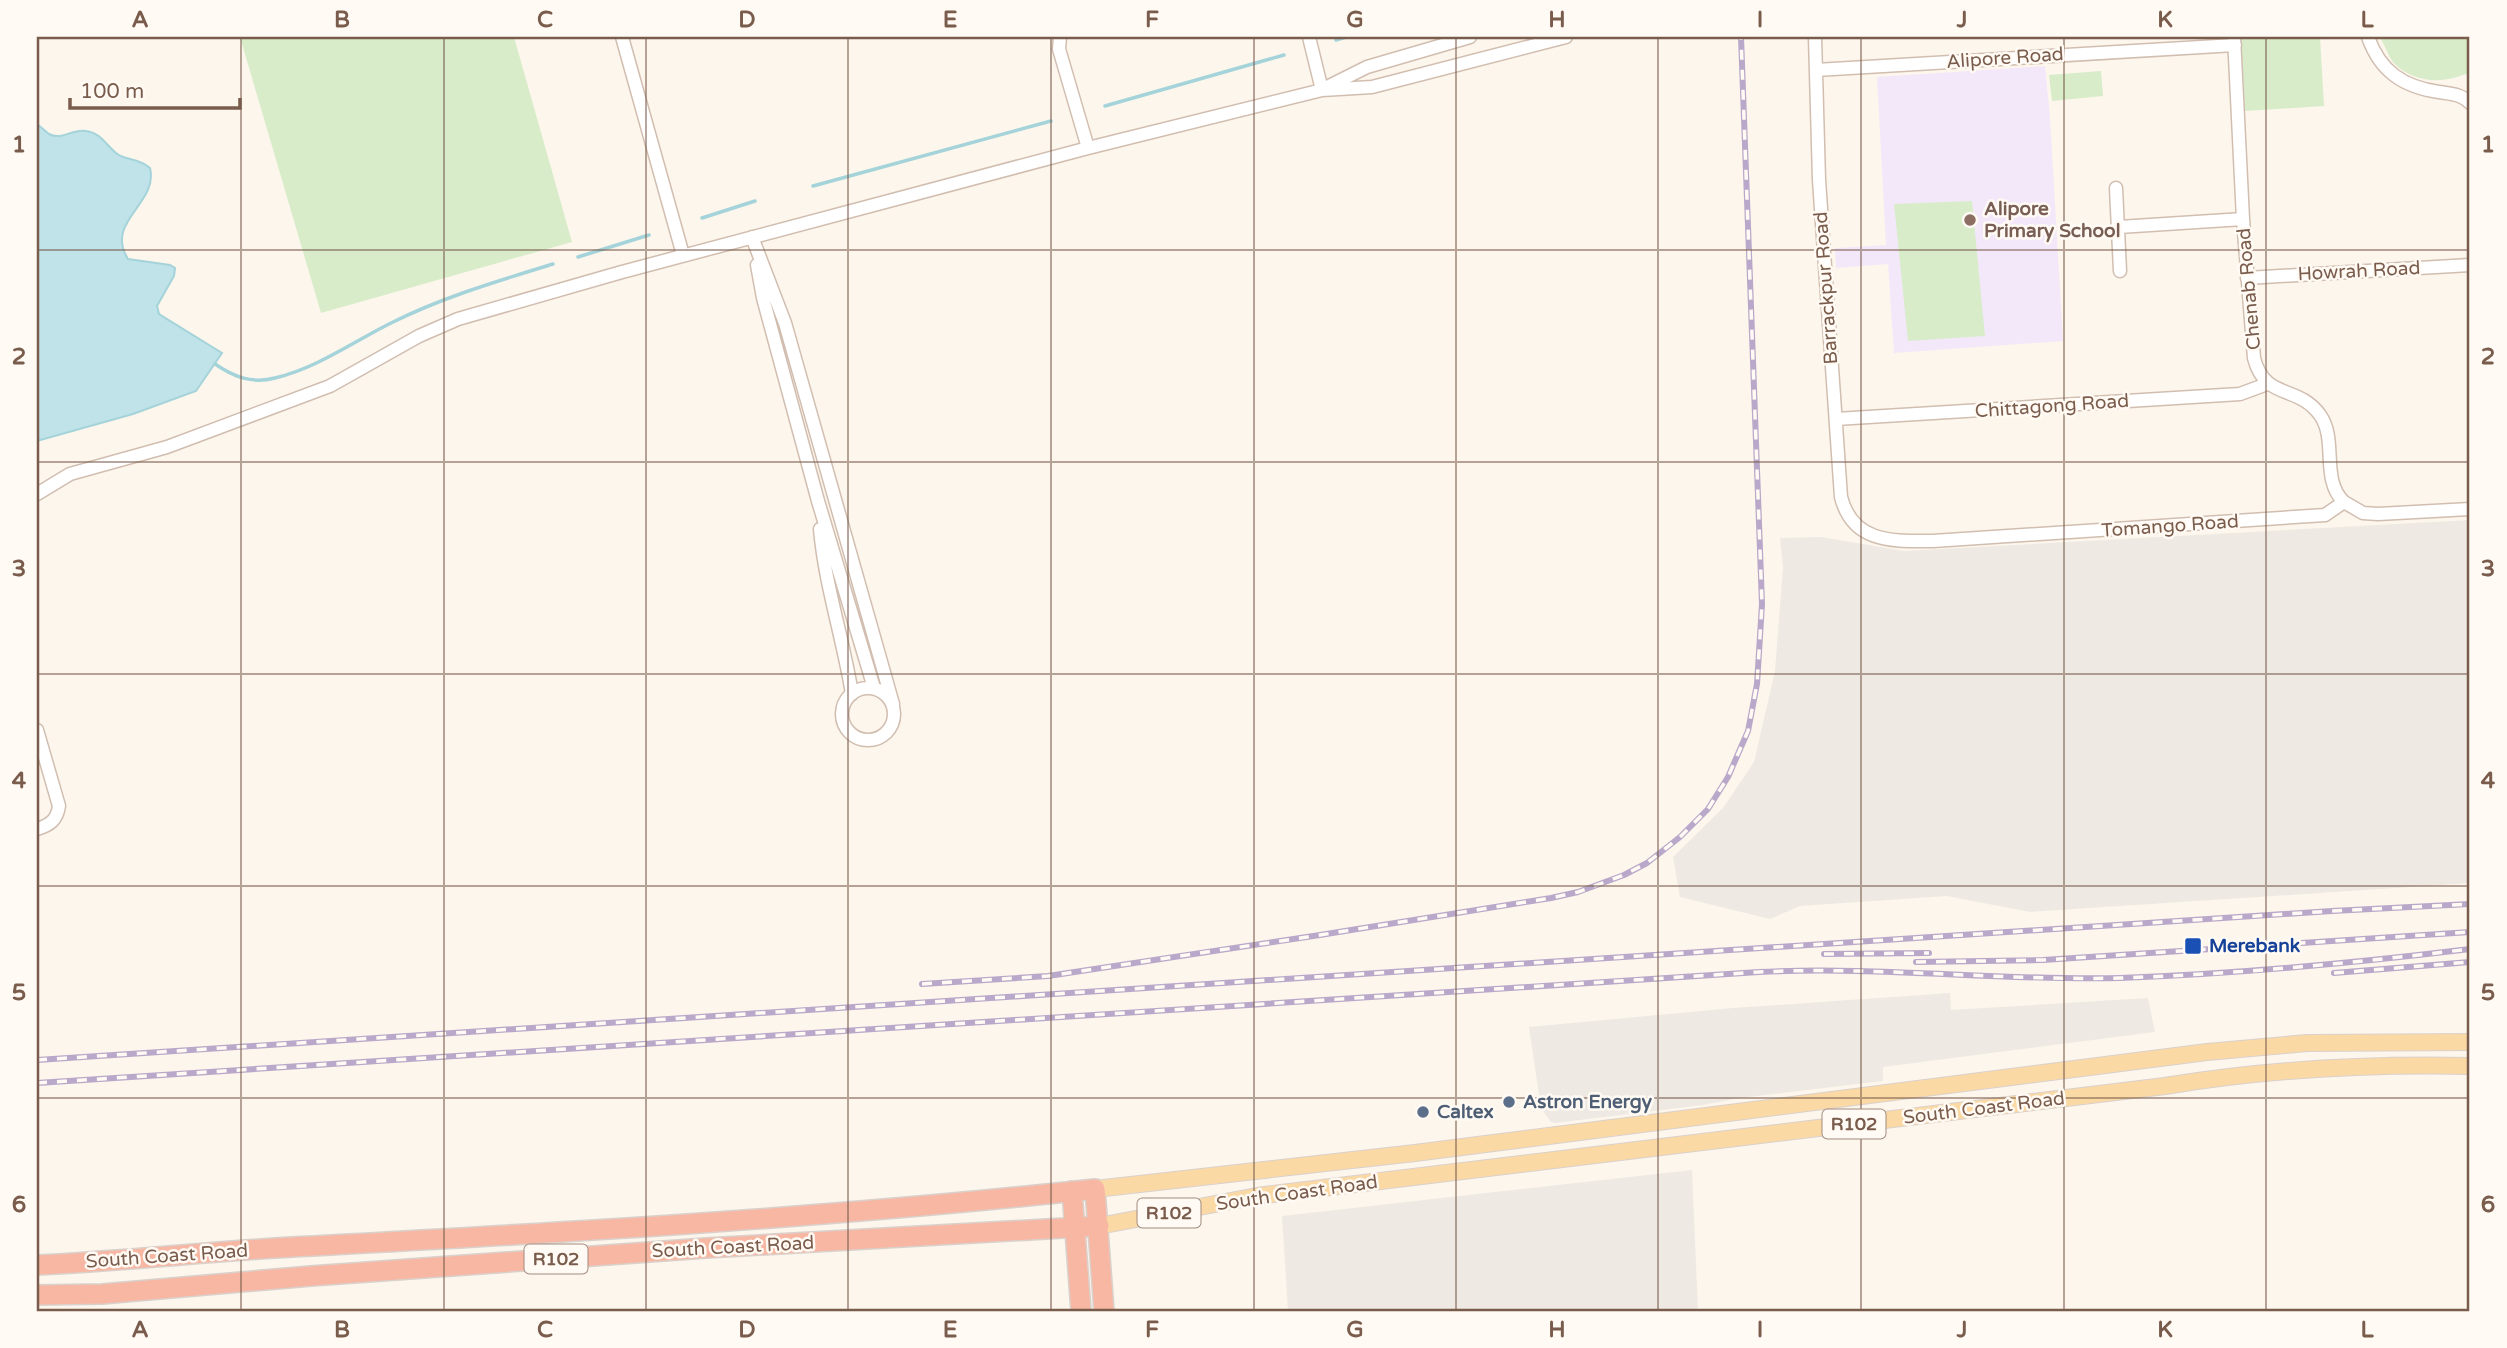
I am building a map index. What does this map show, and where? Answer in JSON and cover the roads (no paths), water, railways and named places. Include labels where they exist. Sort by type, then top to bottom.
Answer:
[{"type":"highway","name":"South Coast Road","points":[[37,1265],[744,1221],[1096,1189]]},
{"type":"highway","points":[[1096,1189],[1104,1311]]},
{"type":"highway","points":[[1072,1191],[1081,1311]]},
{"type":"highway","name":"South Coast Road","points":[[37,1295],[102,1294],[706,1248],[1099,1226]]},
{"type":"highway","points":[[310,1246],[311,1276]]},
{"type":"main road","name":"South Coast Road","points":[[1096,1189],[1585,1132],[2207,1052],[2307,1043],[2469,1042]]},
{"type":"main road","points":[[2469,1042],[2470,1066]]},
{"type":"main road","points":[[2161,1059],[2165,1086]]},
{"type":"main road","name":"South Coast Road","points":[[1099,1226],[1257,1196],[2213,1078],[2293,1069],[2402,1065],[2470,1066]]},
{"type":"main road","points":[[1883,1094],[1885,1120]]},
{"type":"main road","points":[[1734,1113],[1738,1138]]},
{"type":"main road","points":[[1678,1120],[1682,1145]]},
{"type":"main road","points":[[1585,1132],[1588,1156]]},
{"type":"main road","points":[[1445,1173],[1446,1149]]},
{"type":"main road","points":[[1209,1177],[1213,1204]]},
{"type":"street","points":[[622,37],[683,255]]},
{"type":"street","points":[[1060,37],[1059,49],[1088,148]]},
{"type":"street","points":[[1309,37],[1322,90]]},
{"type":"street","points":[[1322,90],[1367,67],[1470,37]]},
{"type":"street","points":[[37,494],[70,474],[167,447],[330,386],[419,336],[458,319],[683,255],[1088,148],[1322,90],[1372,87],[1566,37]]},
{"type":"street","name":"Barrackpur Road","points":[[1815,37],[1819,180],[1841,497],[1848,515],[1864,531]]},
{"type":"street","points":[[2368,37],[2375,55],[2385,69],[2399,80],[2416,87],[2461,96],[2470,103]]},
{"type":"street","name":"Alipore Road","points":[[1816,70],[2235,41]]},
{"type":"street","name":"Chenab Road","points":[[2235,41],[2243,219],[2254,358],[2256,368],[2267,384]]},
{"type":"street","points":[[2116,188],[2120,271]]},
{"type":"street","points":[[2119,227],[2243,219]]},
{"type":"street","points":[[752,237],[763,298],[818,501],[874,688]]},
{"type":"street","points":[[752,237],[785,323],[893,704],[894,721],[890,729],[876,739],[859,739],[846,728],[843,720],[845,702],[852,694],[865,688],[874,688],[888,697],[893,704]]},
{"type":"street","name":"Howrah Road","points":[[2247,278],[2470,265]]},
{"type":"street","points":[[2267,384],[2304,401],[2319,414],[2327,427],[2333,482],[2344,502],[2363,513],[2378,514],[2470,509]]},
{"type":"street","name":"Chittagong Road","points":[[1836,419],[2240,394],[2267,384]]},
{"type":"street","points":[[818,501],[824,565],[844,645],[852,694]]},
{"type":"street","name":"Tomango Road","points":[[1864,531],[1891,541],[1965,539],[2325,515],[2344,502]]},
{"type":"street","points":[[37,730],[60,806],[53,822],[37,829]]},
{"type":"water","points":[[37,124],[54,136],[77,131],[91,132],[120,155],[150,168],[151,181],[127,223],[122,246],[128,259],[175,268],[174,276],[157,306],[159,314],[222,353],[196,391],[133,414],[37,441]]},
{"type":"waterway","points":[[1336,40],[1346,37]]},
{"type":"waterway","points":[[1105,106],[1284,55]]},
{"type":"waterway","points":[[813,186],[1051,121]]},
{"type":"waterway","points":[[702,218],[755,201]]},
{"type":"waterway","points":[[578,257],[649,235]]},
{"type":"waterway","points":[[215,364],[229,373],[251,380],[267,380],[290,374],[431,305],[553,264]]},
{"type":"railway","points":[[922,984],[1048,976],[1578,892],[1624,875],[1647,863],[1680,837],[1708,809],[1728,777],[1748,731],[1757,684],[1762,604],[1741,37]]},
{"type":"railway","points":[[37,1060],[2470,904]]},
{"type":"railway","points":[[1916,962],[2043,960],[2470,932]]},
{"type":"railway","points":[[37,1083],[1759,972],[1849,971],[2120,978],[2295,967],[2470,949]]},
{"type":"railway","points":[[1824,954],[1929,953]]},
{"type":"railway","points":[[2334,973],[2470,962]]},
{"type":"place","name":"Alipore Primary School","points":[[1970,220]]},
{"type":"place","name":"Merebank","points":[[2193,946]]},
{"type":"place","name":"Astron Energy","points":[[1509,1102]]},
{"type":"place","name":"Caltex","points":[[1423,1112]]}]
